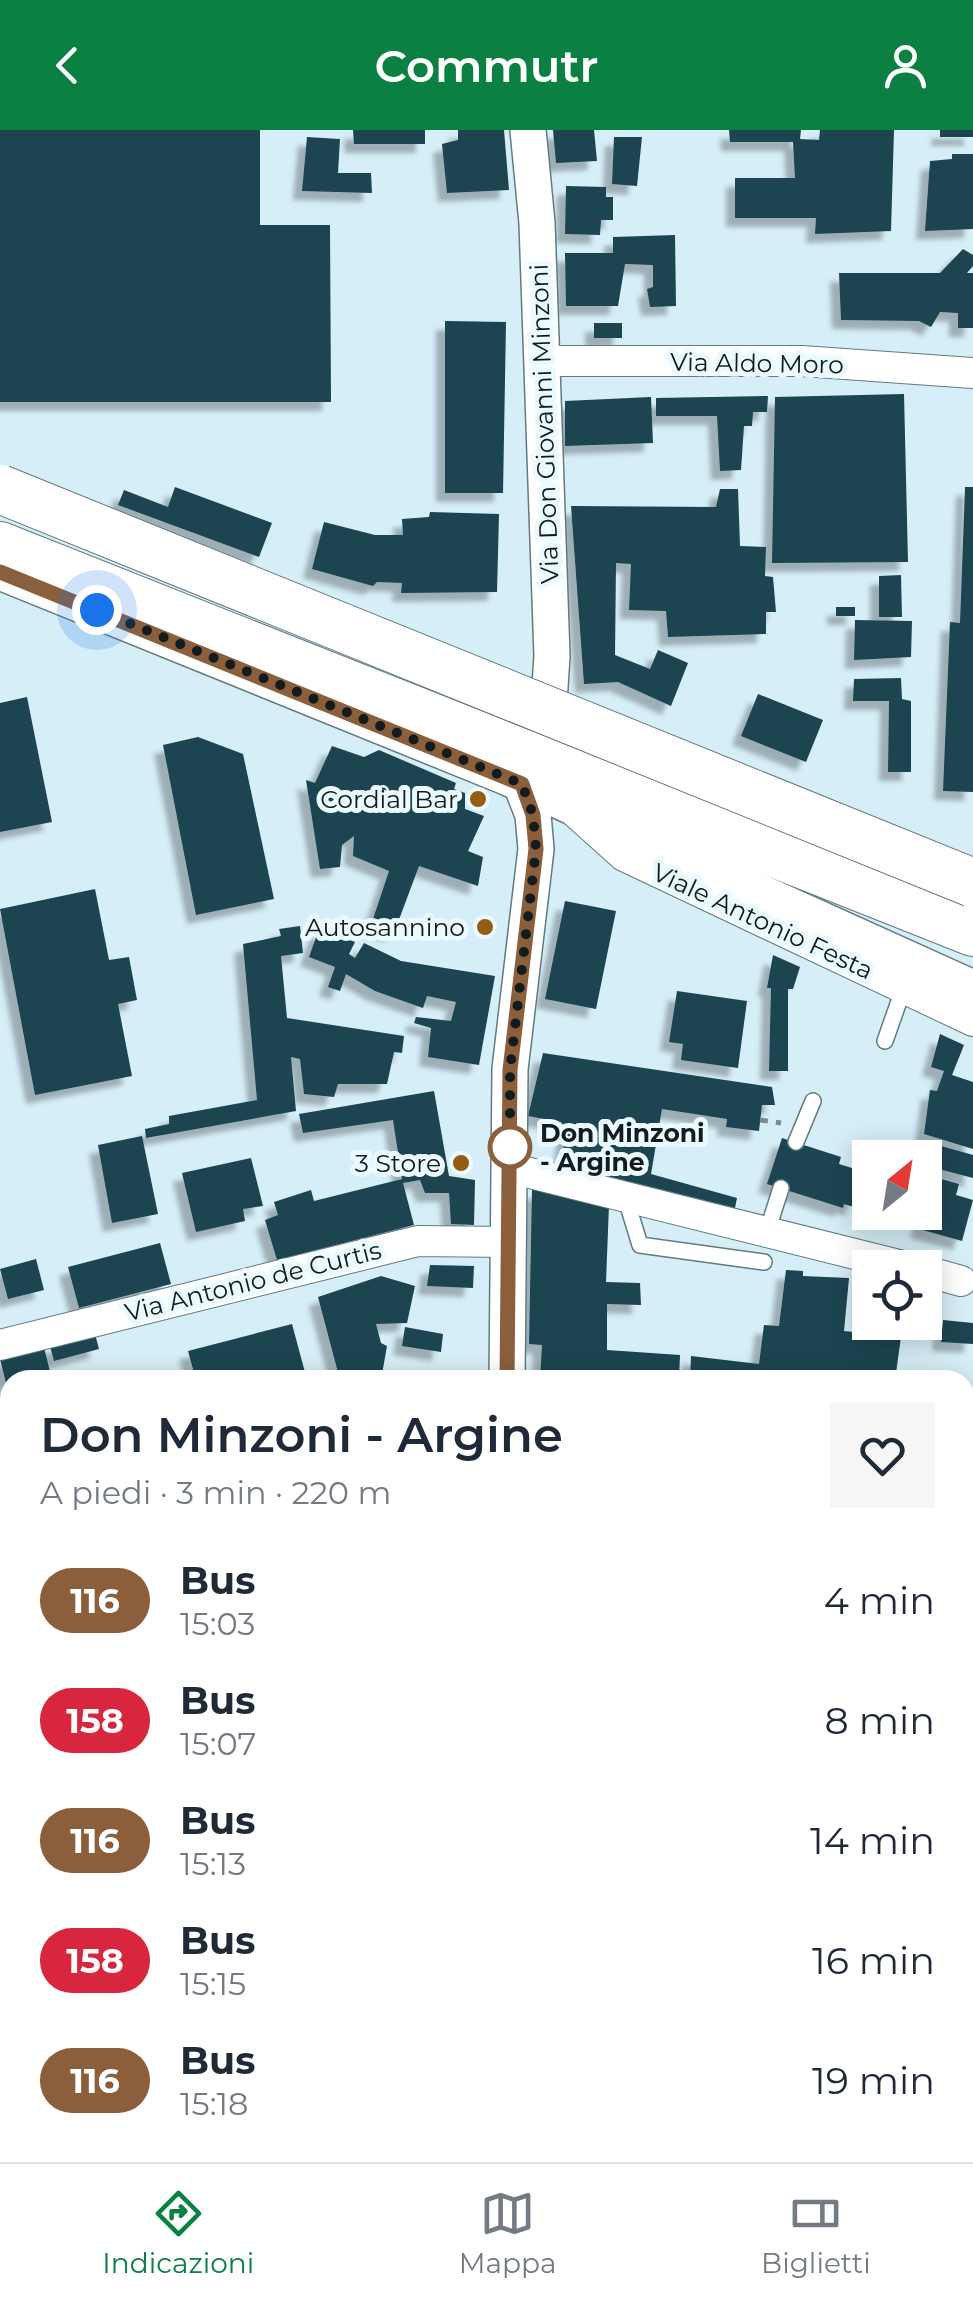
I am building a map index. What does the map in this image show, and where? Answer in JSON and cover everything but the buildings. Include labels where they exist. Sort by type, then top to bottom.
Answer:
[{"type":"highway","points":[[0,489],[973,883]]},
{"type":"highway","points":[[0,546],[973,932]]},
{"type":"street","name":"Via Don Giovanni Minzoni","points":[[528,130],[537,223],[552,656],[540,733]]},
{"type":"street","name":"Via Aldo Moro","points":[[540,361],[802,362],[973,373]]},
{"type":"street","points":[[0,525],[540,733],[973,916]]},
{"type":"street","points":[[0,572],[522,784],[973,988]]},
{"type":"street","points":[[508,1370],[510,1070],[536,849],[533,815],[522,784]]},
{"type":"street","points":[[536,849],[566,804]]},
{"type":"street","name":"Viale Antonio Festa","points":[[566,804],[624,856],[973,1020]]},
{"type":"street","points":[[510,1168],[852,1252]]},
{"type":"street","name":"Via Antonio de Curtis","points":[[0,1345],[418,1241],[509,1242]]},
{"type":"street","points":[[942,1275],[967,1282]]},
{"type":"lane","points":[[885,1040],[904,987]]},
{"type":"lane","points":[[796,1142],[813,1101]]},
{"type":"lane","points":[[768,1229],[781,1188]]},
{"type":"lane","points":[[625,1196],[640,1245],[764,1262]]},
{"type":"bus line","name":"116","points":[[0,572],[522,784],[530,801],[536,849],[510,1070],[507,1370]]},
{"type":"place","name":"Cordial Bar","points":[[478,799]]},
{"type":"place","name":"Autosannino","points":[[485,927]]},
{"type":"place","name":"Don Minzoni - Argine","points":[[510,1147]]},
{"type":"place","name":"3 Store","points":[[461,1163]]},
{"type":"route","points":[[97,610],[522,784],[530,801],[536,849],[510,1070],[510,1147]]}]
